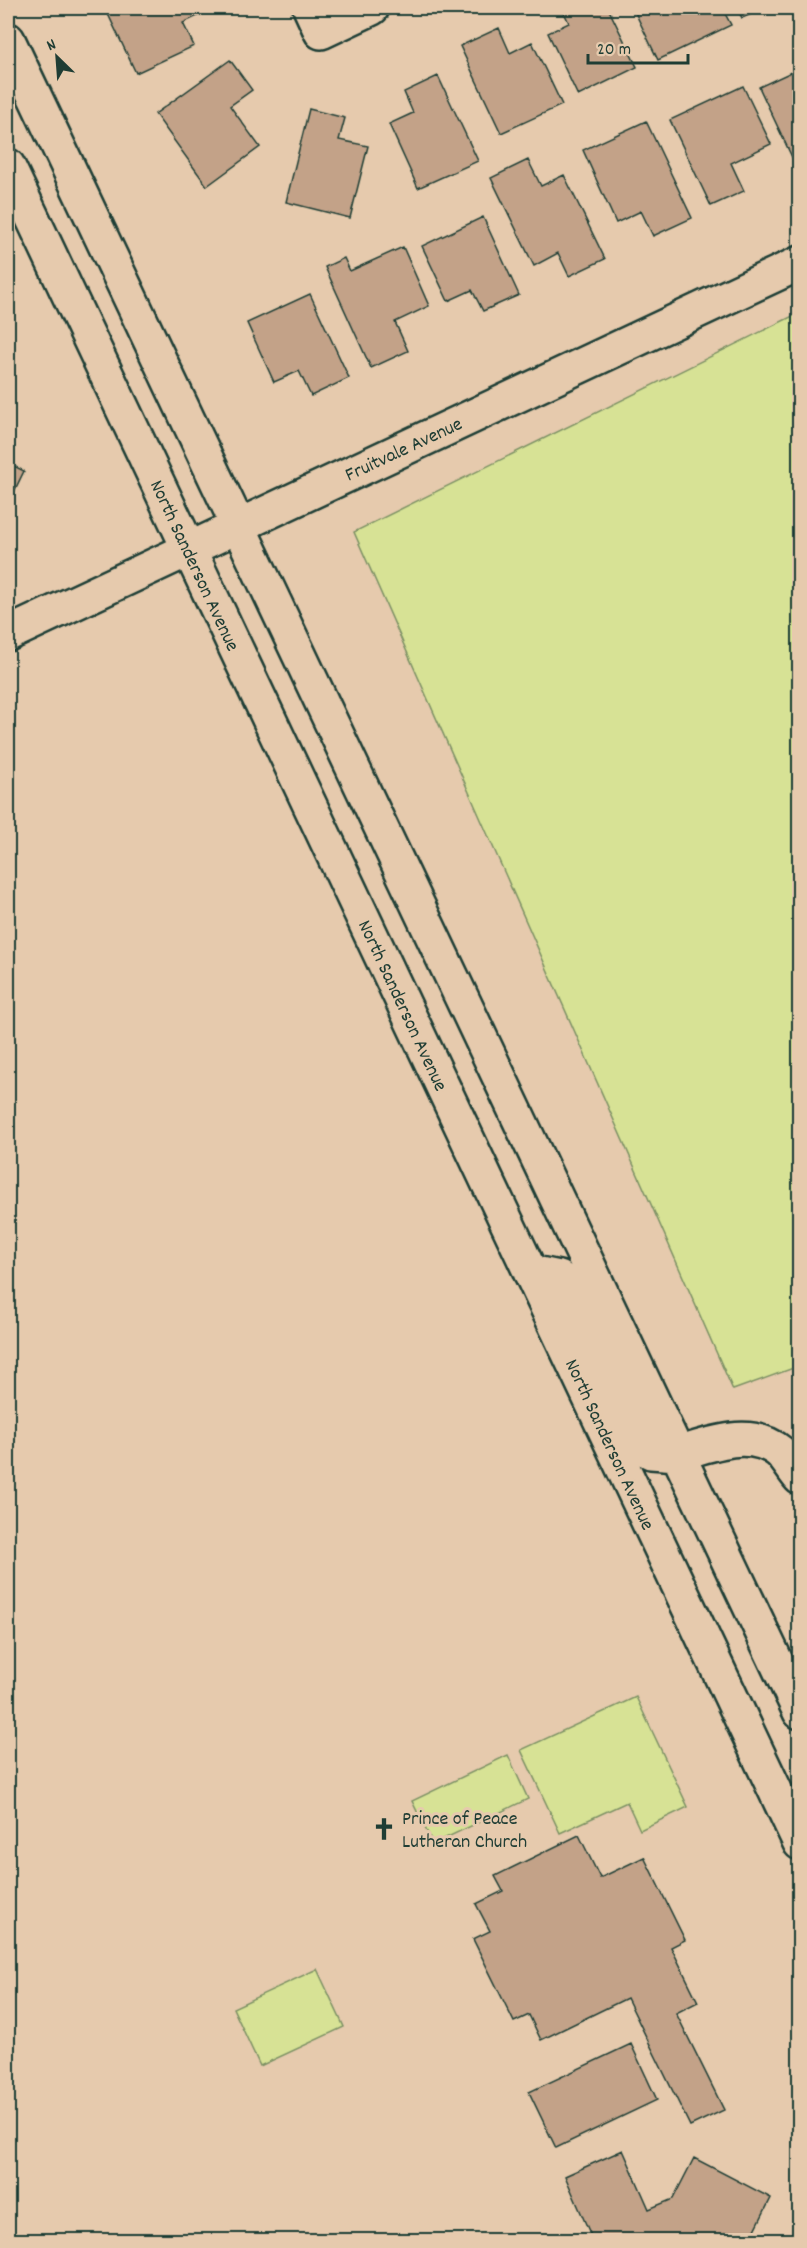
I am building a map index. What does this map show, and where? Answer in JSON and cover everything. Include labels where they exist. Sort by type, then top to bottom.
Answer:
[{"type":"main road","points":[[316,20],[372,8]]},
{"type":"main road","points":[[8,40],[800,1712]]},
{"type":"main road","name":"North Sanderson Avenue","points":[[8,166],[800,1843]]},
{"type":"main road","name":"Fruitvale Avenue","points":[[8,634],[238,524],[800,263]]},
{"type":"main road","points":[[530,1272],[559,1278],[642,1447],[651,1452],[677,1454],[729,1439],[753,1440],[779,1452],[800,1478]]},
{"type":"green space","points":[[799,313],[799,1366],[733,1390],[354,532]]},
{"type":"green space","points":[[636,1697],[688,1807],[640,1830],[627,1802],[560,1833],[521,1750]]},
{"type":"green space","points":[[508,1755],[528,1799],[433,1844],[412,1801]]},
{"type":"green space","points":[[317,1969],[344,2027],[260,2066],[233,2008]]},
{"type":"building","points":[[121,8],[204,8],[206,12],[183,23],[194,46],[136,73],[108,14]]},
{"type":"building","points":[[562,8],[608,8],[637,67],[578,96],[548,33],[569,23]]},
{"type":"building","points":[[633,8],[722,8],[731,25],[658,60]]},
{"type":"building","points":[[737,8],[766,8],[742,18]]},
{"type":"building","points":[[499,28],[510,53],[532,42],[562,105],[501,133],[460,46]]},
{"type":"building","points":[[230,60],[252,90],[230,106],[260,147],[207,186],[155,114]]},
{"type":"building","points":[[800,68],[800,172],[799,172],[759,87]]},
{"type":"building","points":[[438,76],[478,161],[418,188],[389,124],[413,113],[404,92]]},
{"type":"building","points":[[743,86],[771,144],[731,163],[744,191],[711,206],[670,120]]},
{"type":"building","points":[[309,109],[345,118],[339,140],[368,146],[350,218],[286,202]]},
{"type":"building","points":[[646,121],[692,218],[653,236],[641,211],[616,223],[583,150]]},
{"type":"building","points":[[528,160],[541,186],[564,175],[605,259],[569,276],[558,253],[534,266],[491,178]]},
{"type":"building","points":[[483,217],[519,295],[483,311],[472,290],[448,301],[422,246]]},
{"type":"building","points":[[403,247],[429,306],[395,322],[408,351],[371,368],[325,267],[344,258],[350,271]]},
{"type":"building","points":[[310,294],[349,378],[311,396],[299,371],[274,382],[247,323]]},
{"type":"building","points":[[8,463],[24,471],[8,504]]},
{"type":"building","points":[[579,1835],[600,1878],[644,1857],[685,1940],[671,1947],[698,2002],[676,2013],[724,2110],[690,2126],[627,1998],[541,2040],[529,2015],[514,2022],[473,1939],[490,1931],[476,1904],[503,1891],[495,1876]]},
{"type":"building","points":[[631,2044],[657,2100],[556,2148],[529,2092]]},
{"type":"building","points":[[623,2150],[649,2209],[673,2199],[694,2158],[771,2198],[750,2240],[587,2240],[592,2238],[565,2176]]},
{"type":"place","name":"Prince of Peace Lutheran Church","points":[[384,1829]]}]
